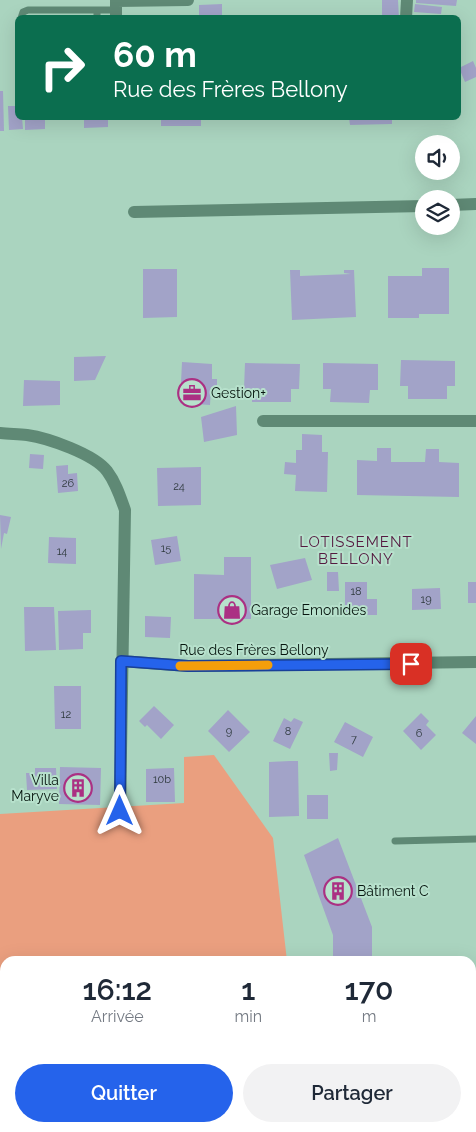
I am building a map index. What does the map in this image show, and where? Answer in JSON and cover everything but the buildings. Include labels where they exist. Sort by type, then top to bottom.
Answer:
[{"type":"street","points":[[116,7],[188,0]]},
{"type":"street","points":[[406,15],[407,0]]},
{"type":"street","points":[[460,205],[476,204]]},
{"type":"street","points":[[134,212],[415,206]]},
{"type":"street","points":[[263,421],[476,420]]},
{"type":"street","points":[[0,434],[28,435],[86,455],[106,469],[117,487],[124,510],[120,811]]},
{"type":"street","name":"Rue des Frères Bellony","points":[[121,661],[188,666],[476,662]]},
{"type":"lane","points":[[22,15],[23,12],[28,10],[97,14],[116,7]]},
{"type":"lane","points":[[396,841],[476,839]]},
{"type":"shaded area","points":[[214,755],[273,838],[286,956],[0,956],[0,814],[184,803],[184,757]]},
{"type":"slow traffic","points":[[180,666],[268,665]]},
{"type":"place","name":"Gestion+","points":[[192,393]]},
{"type":"place","name":"Garage Emonides","points":[[232,610]]},
{"type":"place","name":"Villa Maryve","points":[[78,788]]},
{"type":"place","name":"Bâtiment C","points":[[338,891]]},
{"type":"district","name":"LOTISSEMENT BELLONY","points":[[356,550]]},
{"type":"route","points":[[120,811],[121,661],[188,666],[411,664]]}]
